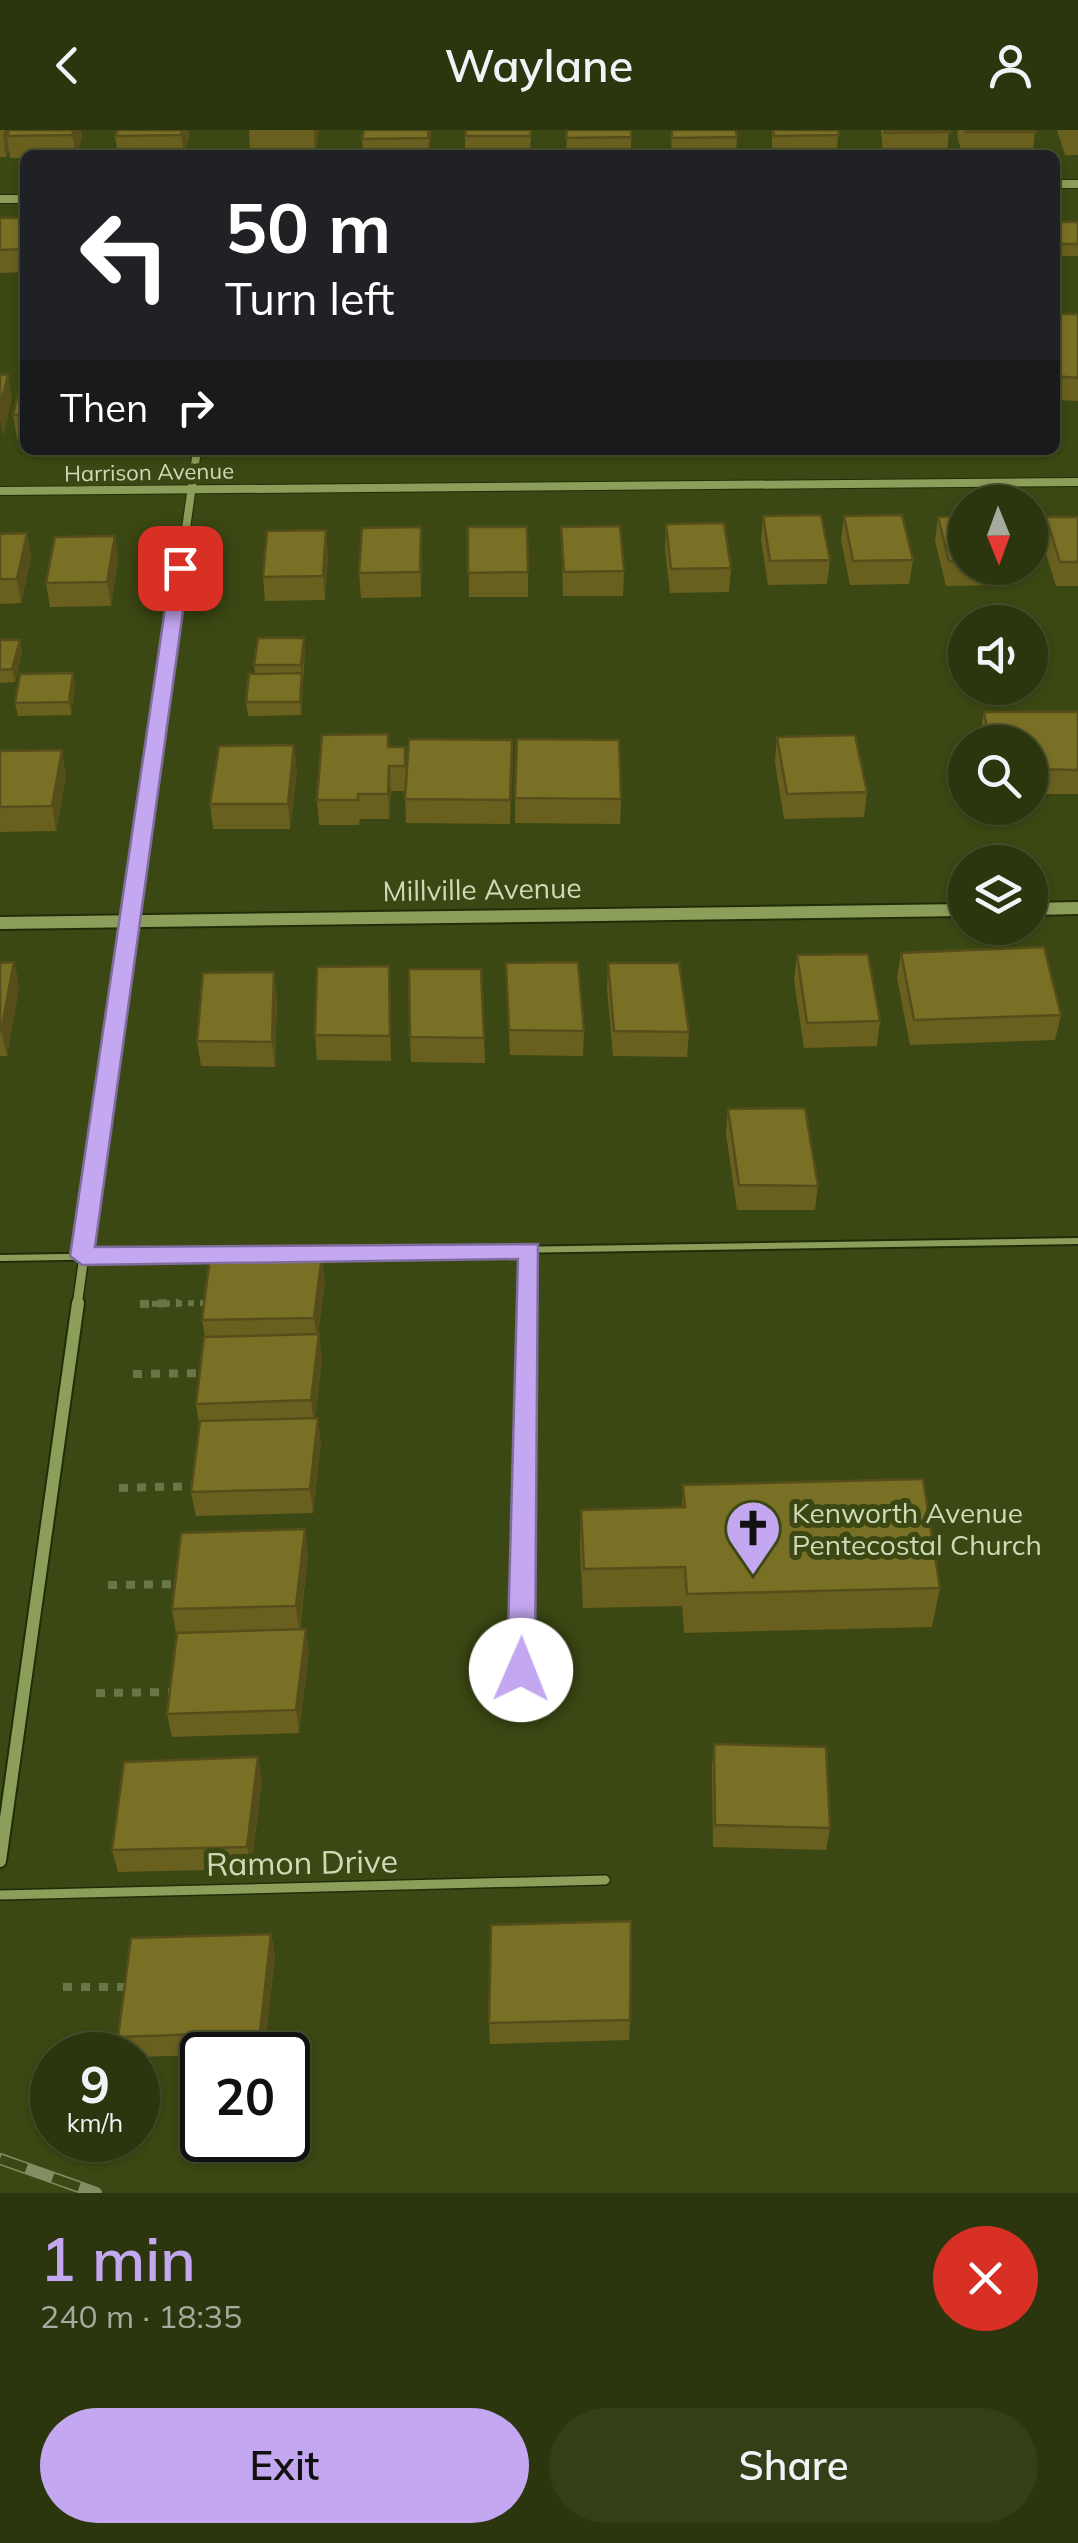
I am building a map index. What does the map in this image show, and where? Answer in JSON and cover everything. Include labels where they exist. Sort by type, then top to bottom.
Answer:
[{"type":"main road","points":[[1048,909],[1078,908]]},
{"type":"main road","name":"Millville Avenue","points":[[0,922],[948,910]]},
{"type":"street","points":[[0,1861],[195,455]]},
{"type":"street","name":"Harrison Avenue","points":[[0,491],[1078,482]]},
{"type":"lane","points":[[0,1258],[1078,1241]]},
{"type":"lane","points":[[521,1670],[530,1250]]},
{"type":"lane","name":"Ramon Drive","points":[[0,1895],[605,1880]]},
{"type":"path","points":[[140,1304],[211,1304]]},
{"type":"path","points":[[132,1374],[206,1373]]},
{"type":"path","points":[[120,1488],[199,1486]]},
{"type":"path","points":[[108,1585],[182,1584]]},
{"type":"path","points":[[96,1693],[178,1692]]},
{"type":"path","points":[[63,1987],[133,1987]]},
{"type":"building","points":[[9,130],[74,130],[72,135],[7,136]]},
{"type":"building","points":[[118,130],[182,130],[181,135],[115,136]]},
{"type":"building","points":[[364,130],[429,130],[428,138],[362,139]]},
{"type":"building","points":[[466,130],[531,130],[530,136],[465,136]]},
{"type":"building","points":[[567,130],[631,130],[631,137],[566,138]]},
{"type":"building","points":[[672,130],[736,130],[737,137],[672,138]]},
{"type":"building","points":[[773,130],[838,130],[839,135],[774,136]]},
{"type":"building","points":[[949,130],[950,132],[885,133]]},
{"type":"building","points":[[1035,130],[1036,132],[965,132]]},
{"type":"building","points":[[0,218],[20,218],[20,249],[0,250]]},
{"type":"building","points":[[1060,222],[1078,222],[1078,244],[1060,244]]},
{"type":"building","points":[[1060,314],[1078,314],[1078,378],[1060,376]]},
{"type":"building","points":[[0,375],[8,375],[0,407]]},
{"type":"building","points":[[20,385],[20,415],[13,415]]},
{"type":"building","points":[[821,515],[830,560],[770,561],[763,516]]},
{"type":"building","points":[[902,515],[913,560],[853,561],[844,516]]},
{"type":"building","points":[[938,517],[948,517],[948,557]]},
{"type":"building","points":[[1048,517],[1078,517],[1078,562],[1060,562]]},
{"type":"building","points":[[724,523],[731,568],[671,569],[666,524]]},
{"type":"building","points":[[620,526],[624,571],[564,572],[561,527]]},
{"type":"building","points":[[421,527],[420,572],[359,573],[362,528]]},
{"type":"building","points":[[468,527],[527,527],[528,572],[468,573]]},
{"type":"building","points":[[326,530],[323,576],[263,577],[267,531]]},
{"type":"building","points":[[27,533],[17,579],[0,579],[0,534]]},
{"type":"building","points":[[115,536],[107,582],[46,583],[55,537]]},
{"type":"building","points":[[258,638],[304,638],[301,665],[254,665]]},
{"type":"building","points":[[0,640],[20,640],[12,669],[0,670]]},
{"type":"building","points":[[73,673],[69,702],[15,703],[20,674]]},
{"type":"building","points":[[302,673],[300,702],[246,702],[249,674]]},
{"type":"building","points":[[984,712],[1078,712],[1078,770],[1048,769],[1048,725],[987,725]]},
{"type":"building","points":[[388,734],[388,747],[405,747],[405,766],[389,766],[388,794],[358,794],[358,800],[317,800],[322,735]]},
{"type":"building","points":[[855,735],[867,792],[787,794],[777,737]]},
{"type":"building","points":[[409,739],[512,740],[510,800],[405,799]]},
{"type":"building","points":[[517,739],[619,740],[621,799],[515,798]]},
{"type":"building","points":[[294,745],[288,804],[210,804],[219,746]]},
{"type":"building","points":[[62,750],[52,806],[0,807],[0,751]]},
{"type":"building","points":[[1044,947],[1061,1015],[914,1020],[901,953]]},
{"type":"building","points":[[868,954],[880,1021],[807,1023],[797,955]]},
{"type":"building","points":[[14,962],[1,1031],[0,1031],[0,963]]},
{"type":"building","points":[[578,962],[584,1031],[509,1030],[506,963]]},
{"type":"building","points":[[608,963],[679,963],[689,1032],[614,1031]]},
{"type":"building","points":[[389,966],[390,1036],[315,1035],[317,967]]},
{"type":"building","points":[[409,969],[481,969],[484,1038],[410,1037]]},
{"type":"building","points":[[274,972],[272,1042],[197,1041],[203,973]]},
{"type":"building","points":[[805,1108],[818,1186],[739,1185],[728,1109]]},
{"type":"building","points":[[322,1255],[314,1318],[202,1320],[210,1258]]},
{"type":"building","points":[[319,1334],[311,1400],[196,1404],[204,1337]]},
{"type":"building","points":[[318,1418],[310,1489],[191,1492],[200,1421]]},
{"type":"building","points":[[923,1479],[940,1588],[687,1594],[685,1567],[584,1569],[581,1510],[685,1507],[683,1485]]},
{"type":"building","points":[[305,1529],[296,1606],[172,1609],[181,1533]]},
{"type":"building","points":[[306,1629],[296,1710],[167,1714],[177,1633]]},
{"type":"building","points":[[714,1744],[826,1747],[830,1828],[715,1825]]},
{"type":"building","points":[[258,1757],[247,1847],[112,1850],[124,1762]]},
{"type":"building","points":[[631,1921],[630,2020],[489,2023],[491,1925]]},
{"type":"building","points":[[271,1934],[260,2032],[160,2036],[160,2032],[119,2032],[131,1938]]},
{"type":"railway","points":[[0,2159],[96,2193]]},
{"type":"place","name":"Kenworth Avenue Pentecostal Church","points":[[753,1577]]},
{"type":"route","points":[[180,568],[82,1256],[530,1250],[521,1670]]}]
